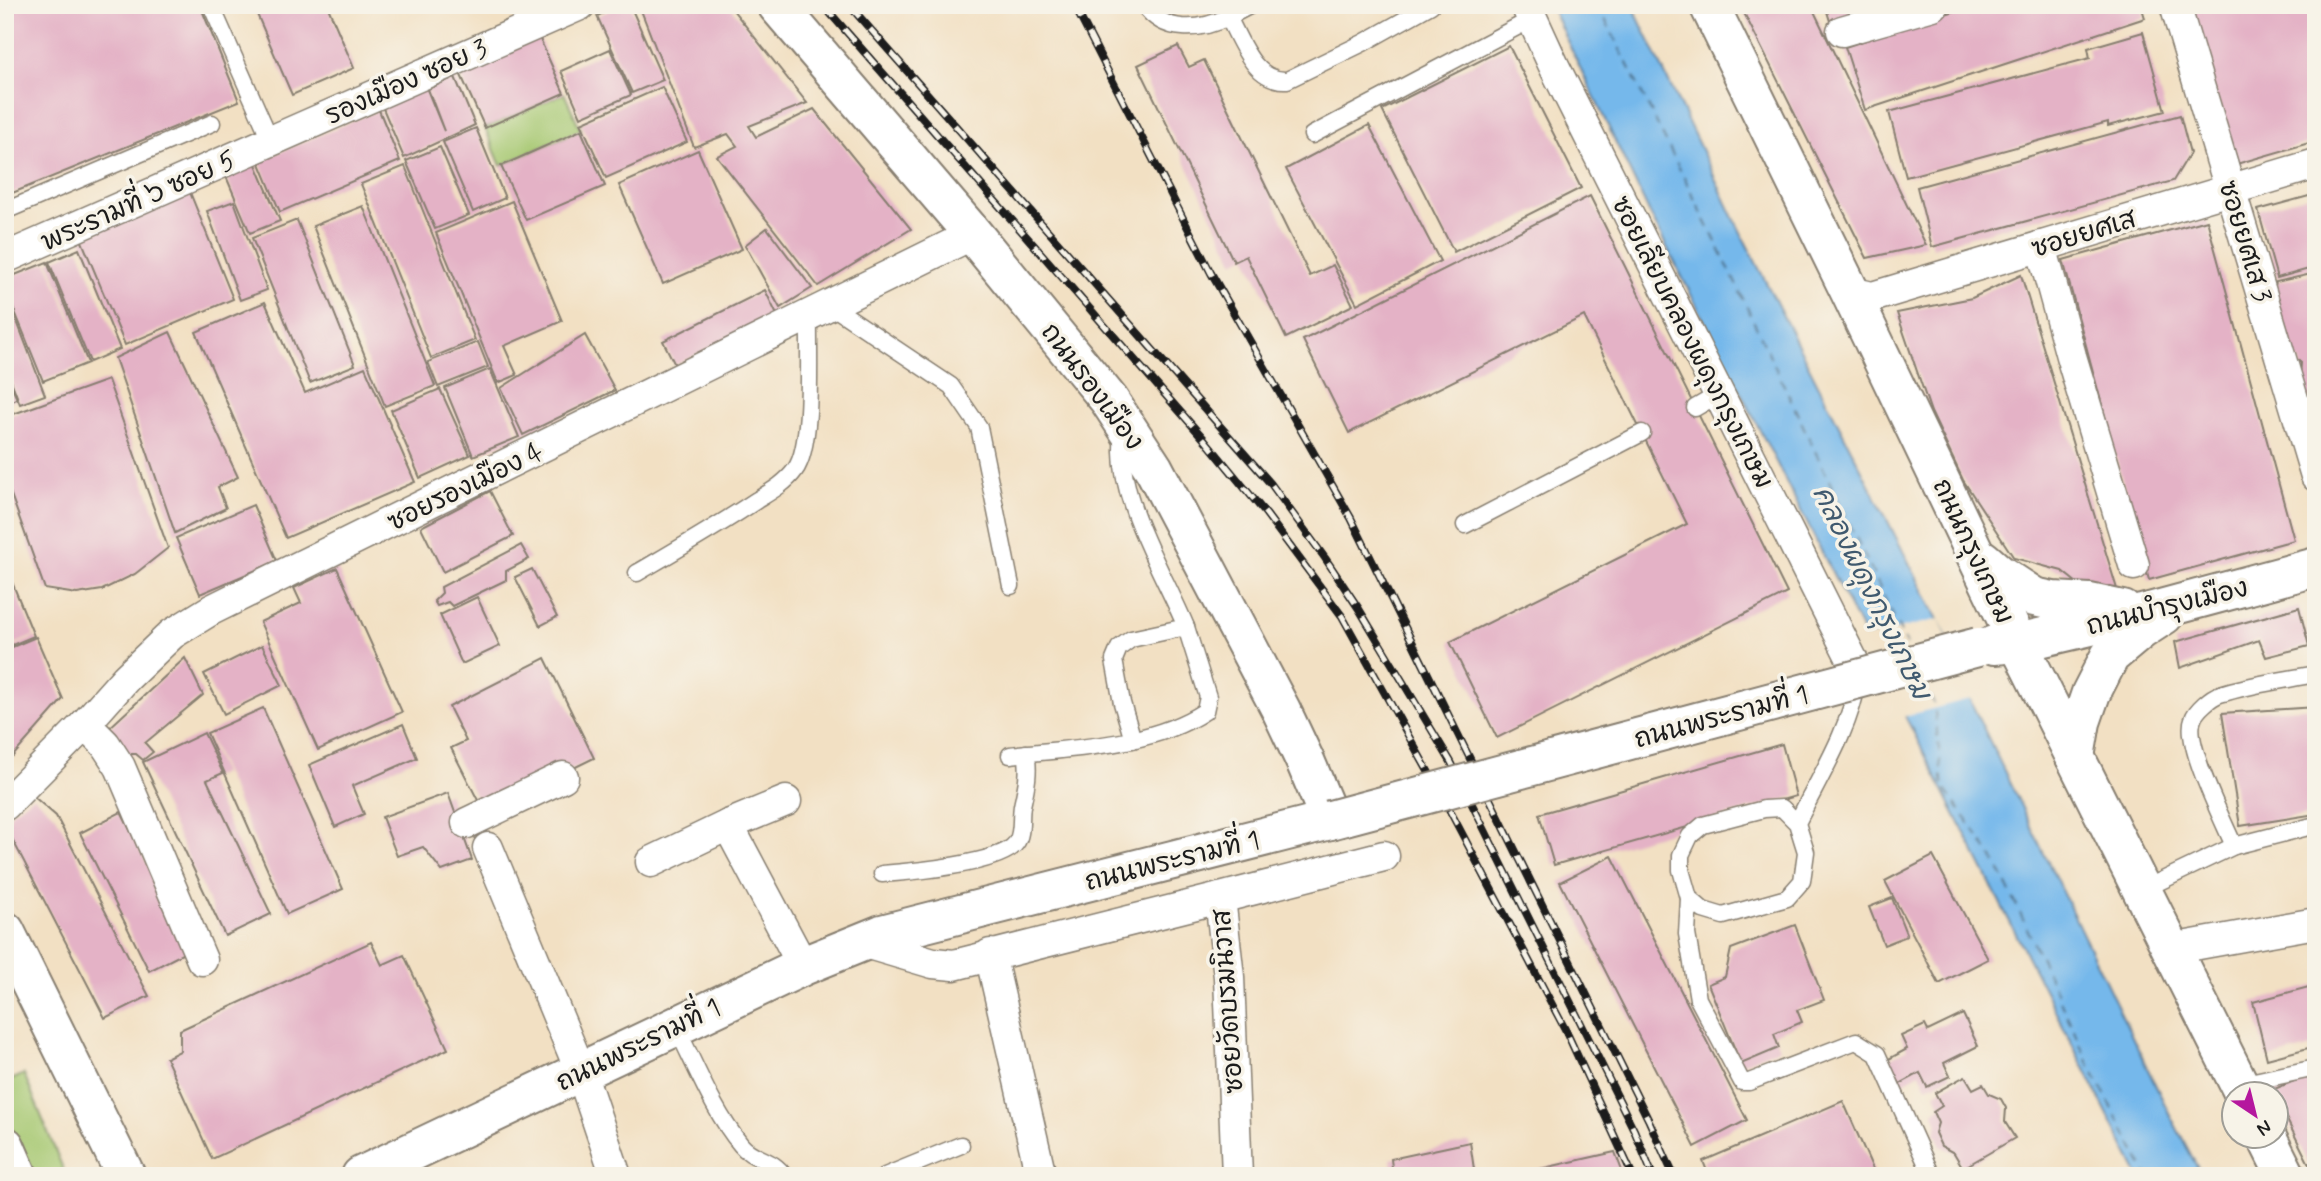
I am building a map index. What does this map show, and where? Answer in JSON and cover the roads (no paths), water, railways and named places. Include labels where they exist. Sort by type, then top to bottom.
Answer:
[{"type":"main road","name":"ถนนรองเมือง","points":[[777,5],[973,234],[1109,400],[1154,469],[1281,710],[1330,820]]},
{"type":"main road","name":"ถนนกรุงเกษม","points":[[1709,5],[2018,643],[2237,1080]]},
{"type":"main road","points":[[1975,552],[1999,574],[2034,597],[2090,603],[2142,614]]},
{"type":"main road","name":"ถนนบำรุงเมือง","points":[[2018,643],[2142,614],[2316,567]]},
{"type":"main road","points":[[2076,757],[2081,722],[2091,693],[2110,656],[2141,630],[2185,602]]},
{"type":"main road","name":"ถนนพระรามที่ 1","points":[[361,1176],[803,966],[900,929],[1330,820],[1978,647],[2018,643]]},
{"type":"main road","points":[[5,931],[125,1176]]},
{"type":"main road","points":[[5,1146],[18,1176]]},
{"type":"main road","points":[[2273,1150],[2286,1176]]},
{"type":"street","name":"รองเมือง ซอย 3","points":[[271,141],[580,5]]},
{"type":"street","points":[[1842,31],[1933,5]]},
{"type":"street","name":"ซอยยศเส 3","points":[[2175,5],[2316,476]]},
{"type":"street","name":"ซอยเลียบคลองผดุงกรุงเกษม","points":[[1529,12],[1707,401],[1840,635],[1860,679]]},
{"type":"street","name":"พระรามที่ ๖ ซอย 5","points":[[5,258],[271,141]]},
{"type":"street","name":"ซอยยศเส","points":[[1850,292],[1872,297],[2316,164]]},
{"type":"street","name":"ซอยรองเมือง 4","points":[[5,805],[126,678],[172,635],[211,610],[973,234]]},
{"type":"street","points":[[2041,246],[2134,565]]},
{"type":"street","points":[[85,724],[105,744],[120,767],[202,960]]},
{"type":"street","points":[[467,822],[563,777]]},
{"type":"street","points":[[651,862],[786,801]]},
{"type":"street","points":[[728,825],[803,966]]},
{"type":"street","points":[[488,848],[581,1072],[616,1176]]},
{"type":"street","points":[[1220,898],[1384,856]]},
{"type":"street","name":"ซอยวัดบรมนิวาส","points":[[862,942],[933,963],[954,965],[1220,898],[1228,977],[1237,1176]]},
{"type":"street","points":[[2171,949],[2316,923]]},
{"type":"street","points":[[990,954],[1041,1176]]},
{"type":"lane","points":[[211,5],[271,141]]},
{"type":"lane","points":[[1144,5],[1165,24],[1179,28],[1206,26],[1251,5]]},
{"type":"lane","points":[[1228,17],[1251,60],[1262,72],[1276,80],[1287,80],[1363,43],[1431,5]]},
{"type":"lane","points":[[1312,135],[1529,12]]},
{"type":"lane","points":[[5,211],[212,123]]},
{"type":"lane","points":[[638,573],[778,487],[796,469],[804,448],[807,403],[820,310],[951,386],[970,412],[979,427],[1011,586]]},
{"type":"lane","points":[[882,874],[937,868],[999,855],[1012,849],[1019,839],[1027,776],[1018,754],[1133,740],[1187,723],[1205,711],[1208,696],[1186,627],[1144,536],[1125,480],[1121,447],[1125,424]]},
{"type":"lane","points":[[1465,525],[1642,433]]},
{"type":"lane","points":[[1133,740],[1122,704],[1114,660],[1119,648],[1131,639],[1186,627]]},
{"type":"lane","points":[[2234,846],[2207,788],[2192,736],[2192,720],[2218,694],[2316,674]]},
{"type":"lane","points":[[1797,823],[1845,725],[1860,679]]},
{"type":"lane","points":[[1689,898],[1703,910],[1723,916],[1787,898],[1802,880],[1807,852],[1797,823],[1782,807],[1763,809],[1703,825],[1690,836],[1681,855],[1681,870],[1689,898],[1688,934],[1698,999],[1742,1082],[1749,1082],[1856,1041],[1868,1047],[1877,1054],[1932,1176]]},
{"type":"lane","points":[[2143,890],[2234,846],[2316,825]]},
{"type":"lane","points":[[675,1026],[726,1124],[751,1155],[771,1162],[784,1176]]},
{"type":"lane","points":[[2274,1080],[2316,1068]]},
{"type":"lane","points":[[886,1176],[961,1146]]},
{"type":"water","name":"คลองผดุงกรุงเกษม","points":[[1550,5],[1632,5],[1745,241],[1955,653],[1969,698],[2202,1176],[2139,1176],[1651,216]]},
{"type":"railway","points":[[823,5],[1205,440],[1266,514],[1342,616],[1449,809],[1566,1031],[1633,1176]]},
{"type":"railway","points":[[849,5],[1271,484],[1325,558],[1359,609],[1451,762],[1634,1130],[1653,1176]]},
{"type":"railway","points":[[1074,5],[1211,273],[1351,518],[1674,1176]]}]
